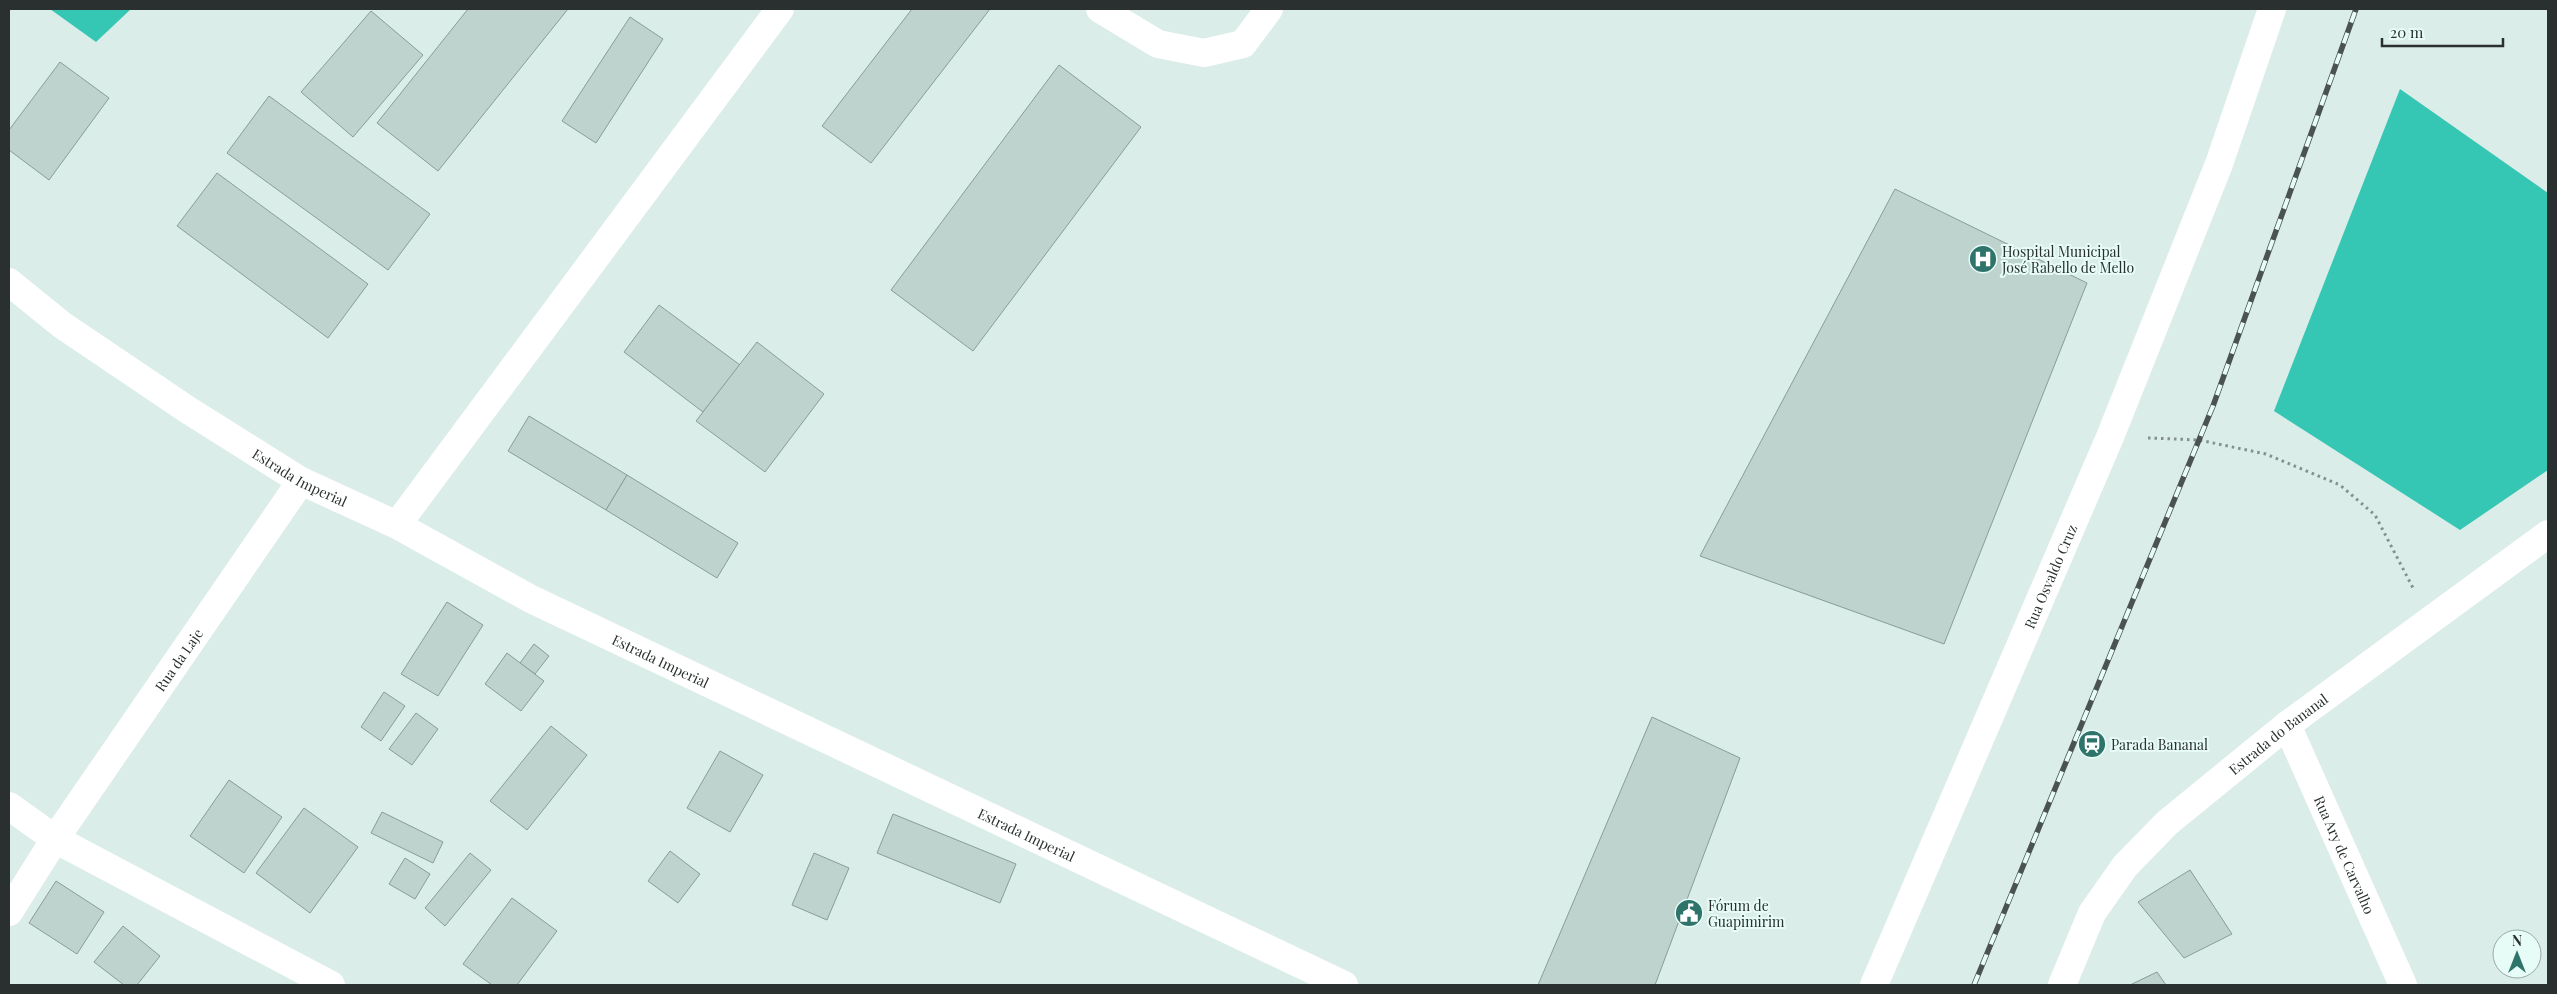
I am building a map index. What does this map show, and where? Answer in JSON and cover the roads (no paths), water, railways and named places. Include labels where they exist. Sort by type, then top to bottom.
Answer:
[{"type":"street","points":[[397,525],[780,9]]},
{"type":"street","points":[[1100,9],[1158,44],[1204,53],[1243,44],[1269,9]]},
{"type":"street","name":"Rua Osvaldo Cruz","points":[[1874,985],[2110,437],[2219,164],[2272,9]]},
{"type":"street","name":"Estrada Imperial","points":[[9,282],[62,326],[188,410],[301,481],[397,525],[531,599],[1344,985]]},
{"type":"street","name":"Rua da Laje","points":[[9,912],[55,839],[301,481]]},
{"type":"street","name":"Estrada do Bananal","points":[[2062,985],[2092,913],[2125,866],[2167,823],[2287,725],[2548,534]]},
{"type":"street","name":"Rua Ary de Carvalho","points":[[2287,725],[2403,985]]},
{"type":"street","points":[[9,806],[55,839],[331,985]]},
{"type":"railway","points":[[1974,985],[2213,406],[2356,9]]},
{"type":"place","name":"Hospital Municipal José Rabello de Mello","points":[[1983,259]]},
{"type":"place","name":"Parada Bananal","points":[[2092,744]]},
{"type":"place","name":"Fórum de Guapimirim","points":[[1689,913]]}]
